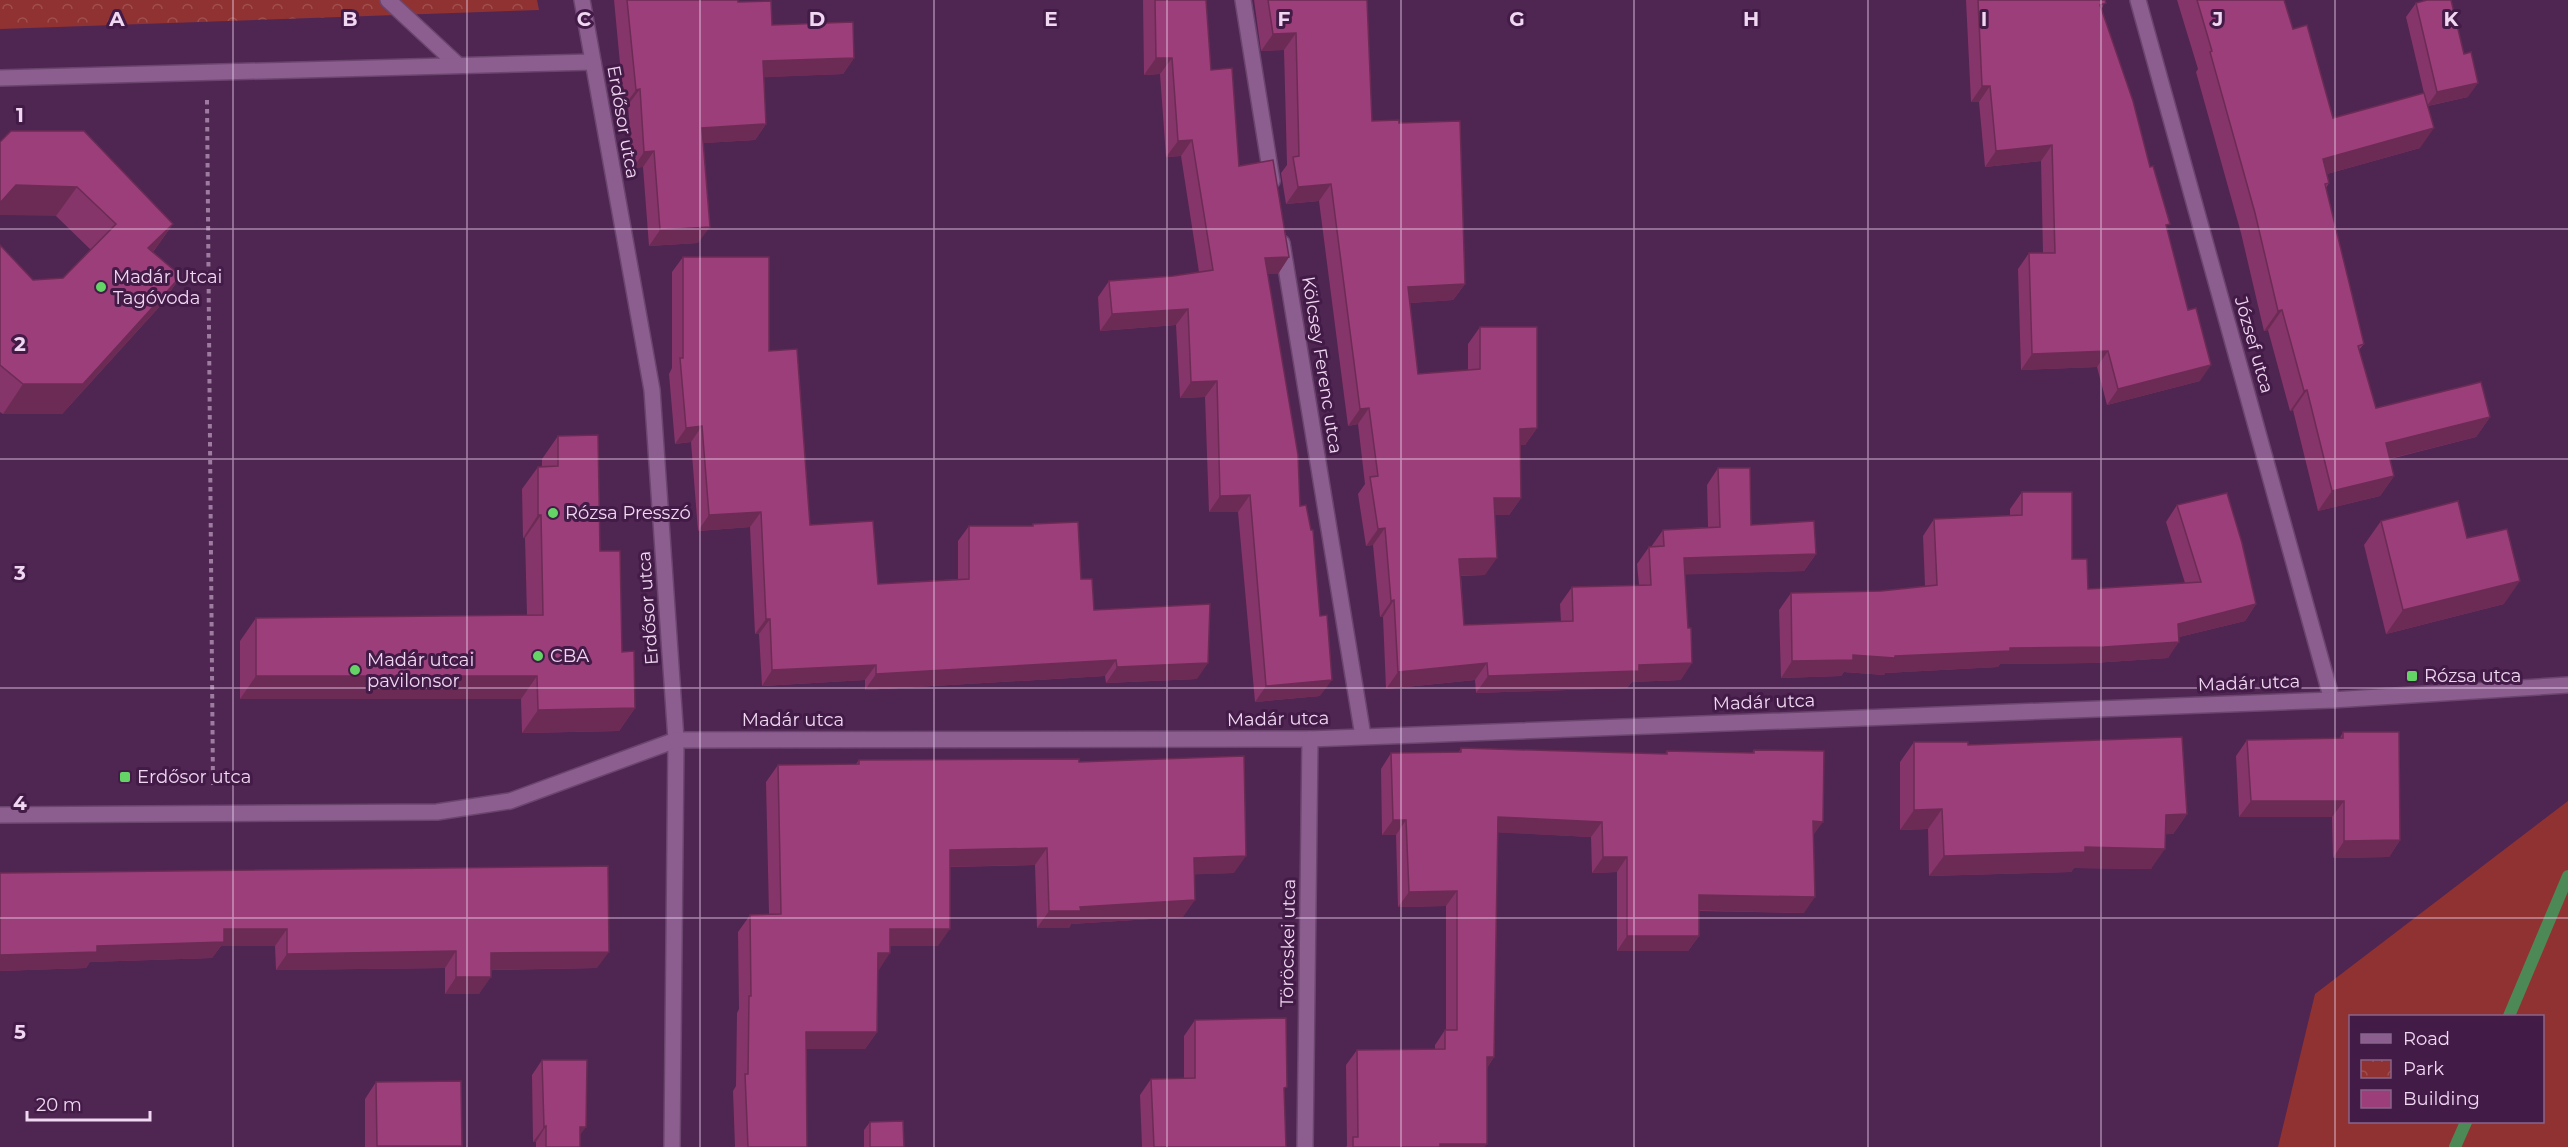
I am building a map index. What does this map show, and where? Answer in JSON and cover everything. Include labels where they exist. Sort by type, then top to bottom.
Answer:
[{"type":"street","points":[[388,0],[458,65]]},
{"type":"street","name":"Erdősor utca","points":[[582,0],[652,390],[676,740],[672,1147]]},
{"type":"street","points":[[1243,0],[1275,199]]},
{"type":"street","name":"József utca","points":[[2138,0],[2332,699]]},
{"type":"street","points":[[0,78],[593,62]]},
{"type":"street","name":"Kölcsey Ferenc utca","points":[[1279,222],[1364,736]]},
{"type":"street","name":"Madár utca","points":[[0,815],[437,812],[510,801],[676,740],[1310,738],[2332,699],[2565,685]]},
{"type":"street","name":"Töröcskei utca","points":[[1305,1147],[1310,738]]},
{"type":"path","points":[[207,72],[213,813]]},
{"type":"green space","points":[[0,0],[537,0],[539,10],[0,29]]},
{"type":"green space","points":[[2568,801],[2568,1147],[2278,1147],[2315,994]]},
{"type":"building","points":[[627,0],[771,1],[772,25],[853,22],[854,58],[763,61],[766,124],[702,128],[710,227],[660,230],[654,151],[644,152],[640,89],[636,90]]},
{"type":"building","points":[[1155,0],[1206,0],[1211,70],[1232,68],[1239,166],[1273,160],[1289,257],[1265,258],[1298,455],[1300,506],[1306,505],[1311,530],[1313,530],[1320,616],[1327,615],[1332,680],[1266,686],[1250,495],[1220,496],[1217,381],[1191,382],[1188,309],[1112,314],[1109,281],[1213,270],[1192,140],[1178,141],[1172,58],[1156,58]]},
{"type":"building","points":[[1268,0],[1367,0],[1372,121],[1399,120],[1399,123],[1460,121],[1465,284],[1408,287],[1418,374],[1480,369],[1480,327],[1537,327],[1537,428],[1520,429],[1521,498],[1494,498],[1497,558],[1459,559],[1464,625],[1573,621],[1572,587],[1651,585],[1649,547],[1664,546],[1663,530],[1720,527],[1718,468],[1750,468],[1751,525],[1814,521],[1816,554],[1684,558],[1692,663],[1639,665],[1639,671],[1488,676],[1487,663],[1398,672],[1394,600],[1391,601],[1385,528],[1378,529],[1370,477],[1378,476],[1369,408],[1360,409],[1331,184],[1298,187],[1293,157],[1299,156],[1296,33],[1273,34]]},
{"type":"building","points":[[1978,0],[2105,0],[2106,3],[2100,5],[2133,101],[2150,167],[2153,166],[2170,224],[2166,225],[2188,310],[2196,308],[2211,365],[2118,389],[2108,351],[2032,354],[2029,253],[2055,253],[2052,145],[1996,151],[1990,86],[1982,86]]},
{"type":"building","points":[[2197,0],[2284,0],[2293,29],[2307,25],[2333,118],[2424,93],[2434,128],[2323,159],[2329,183],[2325,184],[2364,344],[2358,346],[2376,408],[2481,382],[2490,417],[2386,443],[2394,476],[2332,491],[2307,390],[2304,391],[2282,310],[2278,311],[2255,213]]},
{"type":"building","points":[[2427,0],[2451,0],[2464,54],[2471,52],[2478,83],[2437,92],[2416,3]]},
{"type":"building","name":"Madár Utcai Tagóvoda","points":[[11,131],[84,131],[173,224],[148,248],[181,276],[83,384],[23,384],[0,365],[0,245],[33,280],[63,278],[116,224],[77,187],[16,185],[0,203],[0,142]]},
{"type":"building","points":[[683,257],[769,257],[769,351],[797,349],[810,525],[873,521],[878,584],[969,579],[969,526],[1033,526],[1033,524],[1078,522],[1081,579],[1092,579],[1094,610],[1210,604],[1208,663],[1117,667],[1116,660],[876,674],[876,665],[772,670],[770,619],[766,619],[761,512],[709,515],[702,426],[686,428],[680,358],[683,358]]},
{"type":"building","points":[[598,435],[600,551],[620,551],[622,652],[634,651],[635,708],[538,710],[537,676],[256,676],[256,618],[543,615],[538,467],[558,466],[558,436]]},
{"type":"building","points":[[2022,492],[2072,492],[2072,559],[2087,559],[2088,589],[2201,582],[2177,505],[2227,493],[2242,543],[2256,604],[2178,624],[2179,642],[2104,647],[2010,648],[2010,651],[1895,656],[1895,658],[1853,655],[1853,660],[1792,661],[1791,593],[1881,591],[1937,585],[1934,519],[2022,515]]},
{"type":"building","points":[[2458,501],[2467,538],[2507,529],[2520,581],[2403,610],[2381,521]]},
{"type":"building","points":[[2343,732],[2399,732],[2400,840],[2344,841],[2344,801],[2251,801],[2247,740],[2343,738]]},
{"type":"building","points":[[2182,737],[2187,814],[2166,815],[2165,849],[2085,847],[2085,852],[1944,856],[1942,809],[1914,810],[1914,742],[1968,742],[1968,745]]},
{"type":"building","points":[[1461,748],[1667,754],[1667,751],[1754,753],[1754,750],[1824,751],[1823,822],[1813,821],[1815,897],[1699,895],[1699,936],[1627,936],[1627,857],[1603,857],[1602,822],[1498,817],[1494,1057],[1487,1057],[1487,1144],[1440,1144],[1440,1147],[1353,1147],[1353,1137],[1358,1137],[1357,1050],[1445,1049],[1445,1030],[1457,1030],[1457,891],[1409,892],[1406,820],[1393,820],[1391,753],[1461,752]]},
{"type":"building","points":[[1244,756],[1246,856],[1194,858],[1195,900],[1080,907],[1081,911],[1049,911],[1047,848],[950,850],[950,929],[890,929],[890,953],[878,953],[877,1032],[806,1032],[807,1147],[748,1147],[745,1074],[748,1074],[749,996],[751,996],[750,915],[781,914],[778,765],[859,764],[859,760],[1079,759],[1079,762]]},
{"type":"building","points":[[608,866],[609,952],[491,953],[491,977],[456,977],[456,951],[287,954],[287,929],[224,929],[224,942],[97,946],[97,952],[0,955],[0,873]]},
{"type":"building","points":[[1286,1018],[1287,1087],[1284,1088],[1286,1147],[1154,1147],[1151,1079],[1195,1078],[1195,1020]]},
{"type":"building","points":[[542,1060],[587,1060],[586,1127],[580,1127],[580,1147],[546,1147]]},
{"type":"building","points":[[461,1081],[462,1146],[377,1146],[376,1082]]},
{"type":"building","points":[[903,1121],[904,1147],[870,1147],[870,1122]]},
{"type":"waterway","points":[[2509,1015],[2568,876]]},
{"type":"waterway","points":[[2455,1147],[2466,1123]]},
{"type":"place","name":"Madár Utcai Tagóvoda","points":[[101,287]]},
{"type":"place","name":"Rózsa Presszó","points":[[553,513]]},
{"type":"place","name":"CBA","points":[[538,656]]},
{"type":"place","name":"Madár utcai pavilonsor","points":[[355,670]]},
{"type":"place","name":"Rózsa utca","points":[[2412,676]]},
{"type":"place","name":"Erdősor utca","points":[[125,777]]}]
